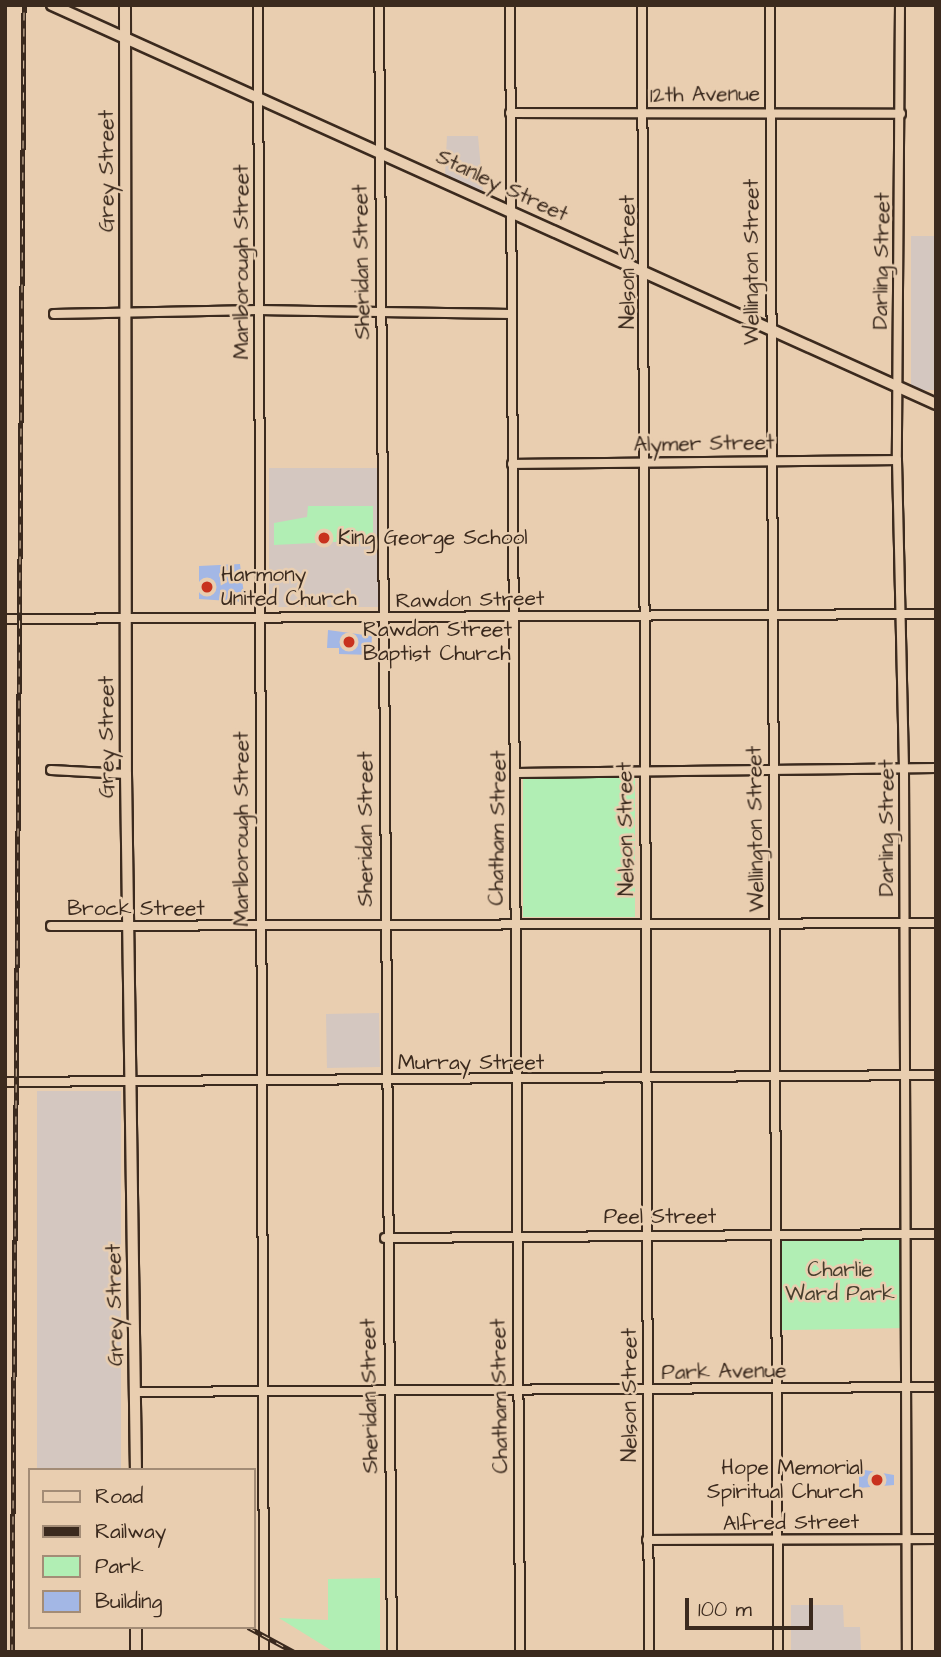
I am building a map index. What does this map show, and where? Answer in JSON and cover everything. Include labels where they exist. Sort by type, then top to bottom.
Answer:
[{"type":"street","name":"Stanley Street","points":[[52,5],[379,150],[936,404]]},
{"type":"street","name":"Grey Street","points":[[125,5],[126,774],[136,1468]]},
{"type":"street","name":"Marlborough Street","points":[[258,5],[258,619],[263,1081],[264,1652]]},
{"type":"street","name":"Sheridan Street","points":[[379,5],[385,926],[383,1080],[392,1652]]},
{"type":"street","name":"Chatham Street","points":[[510,5],[512,464],[517,773],[515,1235],[520,1652]]},
{"type":"street","name":"Nelson Street","points":[[642,5],[646,462],[641,617],[649,1652]]},
{"type":"street","name":"Wellington Street","points":[[770,5],[769,329],[777,1077],[774,1235],[778,1652]]},
{"type":"street","name":"Darling Street","points":[[900,5],[897,460],[904,769],[902,1075],[908,1652]]},
{"type":"street","name":"12th Avenue","points":[[510,113],[901,114]]},
{"type":"street","points":[[54,314],[259,310],[511,314]]},
{"type":"street","name":"Alymer Street","points":[[512,464],[897,460]]},
{"type":"street","name":"Rawdon Street","points":[[5,620],[936,614]]},
{"type":"street","points":[[517,773],[773,766],[936,768]]},
{"type":"street","points":[[51,771],[126,774]]},
{"type":"street","name":"Brock Street","points":[[51,926],[936,923]]},
{"type":"street","name":"Murray Street","points":[[5,1082],[515,1081],[936,1075]]},
{"type":"street","name":"Peel Street","points":[[385,1238],[936,1234]]},
{"type":"street","name":"Park Avenue","points":[[135,1392],[936,1387]]},
{"type":"street","name":"Alfred Street","points":[[647,1540],[777,1542],[936,1539]]},
{"type":"street","points":[[136,1629],[136,1652]]},
{"type":"shaded area","points":[[447,136],[478,136],[483,192],[445,175]]},
{"type":"shaded area","points":[[911,236],[936,236],[936,390],[911,390]]},
{"type":"shaded area","name":"King George School","points":[[269,468],[378,468],[378,607],[269,607]]},
{"type":"shaded area","points":[[379,1013],[380,1067],[327,1068],[326,1014]]},
{"type":"shaded area","points":[[37,1091],[121,1091],[121,1468],[37,1468]]},
{"type":"shaded area","points":[[791,1605],[843,1605],[844,1627],[860,1627],[861,1652],[791,1652]]},
{"type":"green space","points":[[308,506],[373,506],[373,540],[274,545],[274,523],[307,517]]},
{"type":"green space","points":[[523,778],[635,778],[635,917],[523,917]]},
{"type":"green space","name":"Charlie Ward Park","points":[[905,1234],[907,1328],[776,1330],[774,1236]]},
{"type":"green space","points":[[380,1578],[380,1652],[334,1652],[279,1618],[328,1620],[328,1579]]},
{"type":"building","name":"Harmony United Church","points":[[240,564],[245,602],[199,599],[199,566]]},
{"type":"building","name":"Rawdon Street Baptist Church","points":[[328,630],[372,636],[371,655],[339,654],[339,648],[327,648]]},
{"type":"building","name":"Hope Memorial Spiritual Church","points":[[859,1469],[894,1475],[894,1485],[859,1488]]},
{"type":"railway","points":[[12,1652],[24,5]]},
{"type":"railway","points":[[252,1629],[294,1652]]},
{"type":"place","name":"King George School","points":[[324,538]]},
{"type":"place","name":"Harmony United Church","points":[[207,587]]},
{"type":"place","name":"Rawdon Street Baptist Church","points":[[349,642]]},
{"type":"place","name":"Hope Memorial Spiritual Church","points":[[877,1480]]}]
